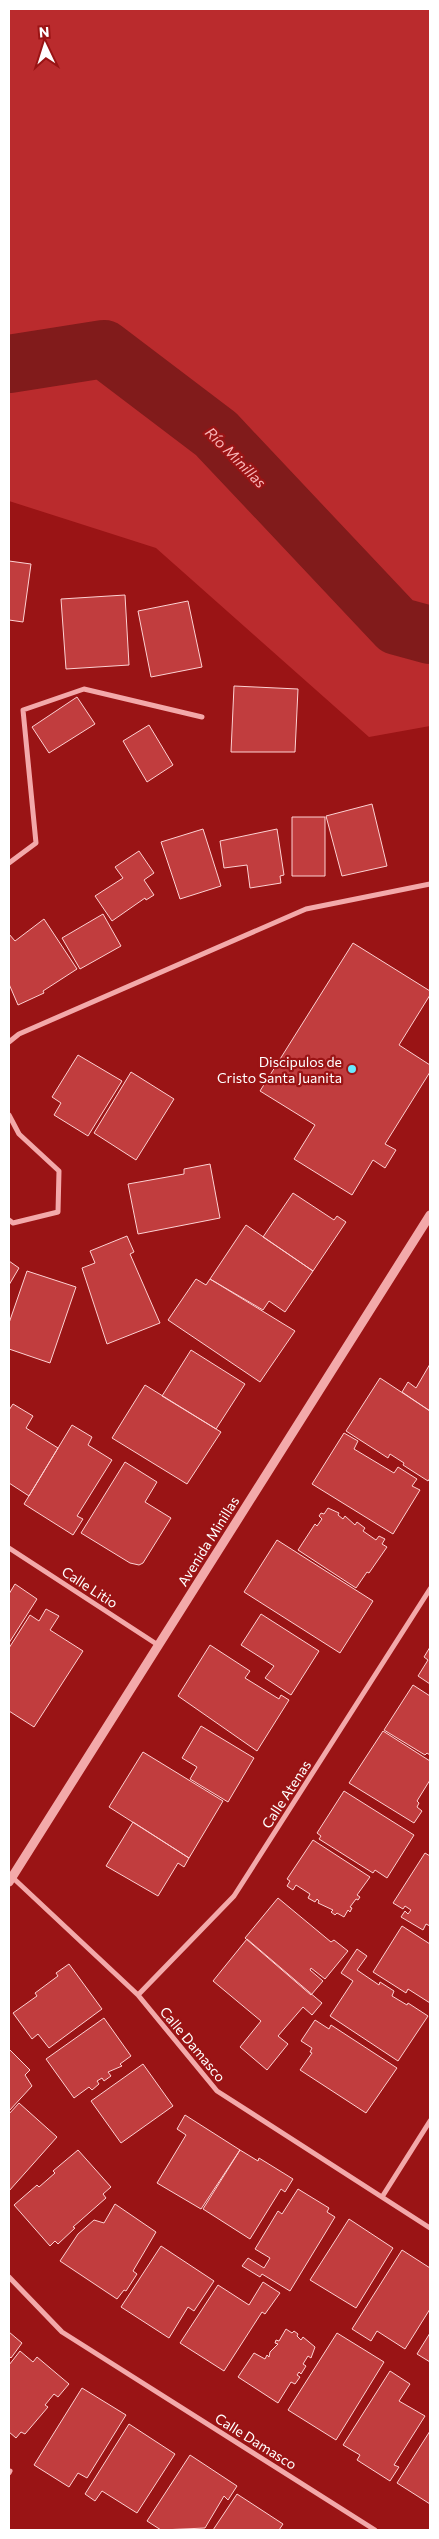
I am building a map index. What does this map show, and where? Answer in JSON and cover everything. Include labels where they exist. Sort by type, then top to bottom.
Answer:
[{"type":"street","points":[[9,863],[36,843],[23,710],[84,689],[202,717]]},
{"type":"street","points":[[9,1042],[19,1034],[306,909],[430,884]]},
{"type":"street","points":[[9,1115],[19,1134],[59,1171],[58,1212],[13,1224],[9,1220]]},
{"type":"street","name":"Avenida Minillas","points":[[10,1878],[430,1215]]},
{"type":"street","name":"Calle Litio","points":[[9,1548],[158,1645]]},
{"type":"street","name":"Calle Atenas","points":[[138,1995],[234,1896],[430,1589]]},
{"type":"street","name":"Calle Damasco","points":[[10,1878],[138,1995],[217,2091],[430,2228]]},
{"type":"street","points":[[382,2197],[430,2121]]},
{"type":"street","name":"Calle Damasco","points":[[9,2277],[62,2332],[375,2530]]},
{"type":"shaded area","points":[[9,9],[430,9],[430,726],[369,737],[156,548],[9,501]]},
{"type":"building","points":[[9,561],[31,564],[23,622],[9,620]]},
{"type":"building","points":[[125,595],[129,665],[66,669],[61,599]]},
{"type":"building","points":[[188,601],[202,667],[151,677],[138,611]]},
{"type":"building","points":[[234,686],[298,689],[295,752],[231,752]]},
{"type":"building","points":[[77,697],[95,724],[49,753],[32,727]]},
{"type":"building","points":[[149,725],[173,765],[147,782],[123,741]]},
{"type":"building","points":[[372,804],[387,866],[342,876],[326,816]]},
{"type":"building","points":[[292,817],[325,817],[325,876],[292,876]]},
{"type":"building","points":[[203,829],[221,886],[180,899],[161,842]]},
{"type":"building","points":[[277,829],[284,875],[280,876],[281,883],[250,888],[247,865],[224,868],[220,841]]},
{"type":"building","points":[[139,851],[154,873],[144,880],[154,895],[146,900],[145,898],[112,921],[95,896],[123,878],[115,867]]},
{"type":"building","points":[[103,914],[121,946],[80,969],[62,938]]},
{"type":"building","points":[[44,919],[77,969],[43,991],[44,993],[18,1005],[9,984],[9,934],[15,941]]},
{"type":"building","name":"Discipulos de Cristo Santa Juanita","points":[[353,943],[430,991],[430,995],[399,1045],[430,1065],[430,1072],[385,1144],[396,1150],[385,1168],[373,1160],[352,1195],[294,1159],[315,1125],[260,1091]]},
{"type":"building","points":[[78,1055],[122,1081],[88,1136],[54,1115],[61,1103],[52,1097]]},
{"type":"building","points":[[131,1072],[174,1099],[136,1160],[94,1133]]},
{"type":"building","points":[[210,1164],[220,1218],[138,1234],[128,1184],[184,1174],[184,1169]]},
{"type":"building","points":[[293,1193],[334,1220],[337,1216],[346,1222],[313,1271],[263,1237]]},
{"type":"building","points":[[246,1225],[313,1271],[285,1312],[269,1301],[263,1310],[210,1279]]},
{"type":"building","points":[[127,1236],[134,1252],[130,1254],[160,1323],[107,1344],[82,1268],[95,1263],[90,1251]]},
{"type":"building","points":[[9,1261],[19,1268],[9,1285]]},
{"type":"building","points":[[27,1271],[76,1287],[50,1363],[9,1349],[9,1323]]},
{"type":"building","points":[[196,1279],[206,1285],[210,1279],[295,1331],[260,1382],[168,1320]]},
{"type":"building","points":[[191,1350],[245,1384],[216,1429],[162,1396]]},
{"type":"building","points":[[430,1364],[430,1411],[402,1392],[408,1382],[416,1388]]},
{"type":"building","points":[[380,1378],[430,1411],[430,1478],[428,1481],[390,1454],[388,1458],[346,1431]]},
{"type":"building","points":[[145,1385],[221,1432],[187,1484],[112,1438]]},
{"type":"building","points":[[13,1404],[33,1416],[26,1428],[58,1448],[29,1496],[9,1483],[9,1410]]},
{"type":"building","points":[[72,1425],[92,1437],[88,1445],[112,1460],[77,1516],[83,1519],[73,1535],[24,1504]]},
{"type":"building","points":[[344,1433],[358,1441],[354,1449],[394,1473],[398,1467],[417,1479],[412,1486],[420,1490],[393,1534],[312,1484]]},
{"type":"building","points":[[125,1462],[157,1482],[145,1502],[171,1518],[143,1563],[139,1565],[130,1563],[81,1533]]},
{"type":"building","points":[[328,1508],[339,1513],[338,1515],[343,1519],[345,1516],[355,1525],[357,1522],[365,1528],[363,1531],[376,1540],[379,1536],[385,1539],[382,1544],[387,1547],[356,1588],[298,1550],[315,1524],[317,1526],[322,1519],[319,1516],[321,1513],[324,1514]]},
{"type":"building","points":[[277,1540],[373,1601],[340,1653],[244,1592]]},
{"type":"building","points":[[15,1584],[37,1599],[9,1643],[9,1594]]},
{"type":"building","points":[[46,1609],[59,1616],[50,1630],[83,1651],[34,1727],[9,1711],[9,1648],[30,1615],[39,1621]]},
{"type":"building","points":[[261,1614],[319,1651],[291,1695],[265,1678],[274,1666],[241,1645]]},
{"type":"building","points":[[210,1645],[250,1671],[245,1678],[279,1699],[281,1695],[289,1700],[257,1751],[178,1696]]},
{"type":"building","points":[[430,1647],[430,1684],[418,1676],[428,1660],[424,1657]]},
{"type":"building","points":[[413,1685],[430,1696],[430,1755],[427,1753],[425,1755],[384,1730]]},
{"type":"building","points":[[201,1726],[254,1758],[228,1802],[190,1779],[197,1767],[182,1758]]},
{"type":"building","points":[[383,1731],[430,1761],[430,1780],[417,1801],[419,1803],[417,1807],[422,1811],[414,1823],[349,1783]]},
{"type":"building","points":[[143,1752],[223,1801],[189,1858],[109,1807]]},
{"type":"building","points":[[344,1791],[414,1835],[387,1878],[375,1870],[373,1873],[319,1839],[321,1836],[317,1833]]},
{"type":"building","points":[[133,1822],[189,1858],[184,1867],[178,1863],[158,1896],[106,1866]]},
{"type":"building","points":[[313,1840],[370,1877],[357,1895],[360,1897],[358,1900],[356,1899],[350,1907],[352,1908],[350,1912],[348,1910],[344,1917],[337,1913],[335,1915],[331,1912],[333,1910],[318,1903],[317,1899],[315,1902],[308,1898],[310,1894],[296,1885],[293,1890],[287,1886],[290,1881],[287,1879]]},
{"type":"building","points":[[425,1853],[430,1856],[430,1926],[426,1924],[423,1930],[401,1917],[405,1911],[408,1914],[411,1910],[405,1906],[403,1909],[393,1903]]},
{"type":"building","points":[[278,1898],[331,1942],[334,1940],[348,1951],[325,1979],[311,1968],[310,1970],[323,1981],[311,1995],[245,1938]]},
{"type":"building","points":[[402,1926],[430,1944],[430,2003],[408,1989],[406,1993],[373,1972]]},
{"type":"building","points":[[247,1939],[322,2003],[312,2015],[303,2007],[278,2036],[288,2044],[267,2070],[240,2047],[261,2021],[213,1981]]},
{"type":"building","points":[[357,1949],[367,1956],[357,1970],[379,1985],[380,1982],[394,1991],[392,1996],[407,2005],[408,2003],[428,2016],[398,2061],[330,2016],[353,1981],[341,1973]]},
{"type":"building","points":[[69,1964],[102,2009],[49,2048],[38,2034],[32,2039],[13,2013],[37,1996],[35,1993],[58,1976],[56,1973]]},
{"type":"building","points":[[104,2018],[131,2056],[120,2064],[122,2066],[108,2072],[111,2076],[104,2081],[102,2078],[97,2081],[99,2084],[92,2090],[89,2087],[74,2098],[46,2059]]},
{"type":"building","points":[[315,2020],[329,2029],[331,2025],[397,2068],[366,2113],[300,2070],[312,2053],[310,2052],[312,2048],[301,2041]]},
{"type":"building","points":[[9,2049],[30,2070],[25,2075],[32,2086],[9,2111]]},
{"type":"building","points":[[143,2064],[173,2106],[121,2143],[91,2101]]},
{"type":"building","points":[[19,2103],[57,2137],[9,2191],[9,2114]]},
{"type":"building","points":[[185,2115],[240,2150],[201,2209],[157,2183],[186,2135],[177,2129]]},
{"type":"building","points":[[78,2150],[111,2187],[103,2194],[106,2198],[73,2227],[75,2228],[58,2244],[55,2241],[50,2246],[14,2205],[37,2185],[39,2187],[55,2173],[53,2171]]},
{"type":"building","points":[[240,2150],[258,2161],[259,2158],[293,2179],[285,2192],[281,2189],[250,2239],[203,2209]]},
{"type":"building","points":[[298,2189],[329,2208],[327,2212],[335,2217],[290,2291],[262,2274],[260,2277],[242,2266],[248,2258],[264,2268],[270,2258],[255,2249],[278,2211],[282,2214]]},
{"type":"building","points":[[115,2204],[156,2232],[133,2271],[137,2274],[126,2291],[124,2290],[117,2299],[60,2261],[78,2234],[94,2220],[104,2223]]},
{"type":"building","points":[[349,2219],[393,2248],[356,2308],[310,2280]]},
{"type":"building","points":[[161,2246],[214,2281],[194,2311],[188,2307],[169,2338],[121,2307]]},
{"type":"building","points":[[402,2250],[430,2268],[430,2309],[405,2349],[377,2331],[371,2341],[352,2329]]},
{"type":"building","points":[[263,2282],[280,2293],[265,2314],[262,2312],[224,2371],[180,2343],[218,2285],[249,2305]]},
{"type":"building","points":[[286,2329],[292,2333],[294,2331],[301,2340],[303,2337],[315,2347],[311,2358],[308,2356],[303,2364],[306,2366],[301,2374],[299,2372],[297,2375],[300,2377],[295,2384],[291,2382],[278,2403],[238,2377],[254,2353],[265,2359],[267,2355],[269,2357],[270,2352],[278,2344],[275,2343],[276,2340],[279,2341]]},
{"type":"building","points":[[9,2332],[22,2343],[11,2358],[9,2356]]},
{"type":"building","points":[[337,2333],[384,2362],[336,2440],[288,2410]]},
{"type":"building","points":[[430,2333],[430,2362],[417,2354]]},
{"type":"building","points":[[20,2351],[33,2362],[37,2357],[69,2384],[58,2397],[54,2394],[45,2405],[48,2407],[25,2434],[21,2432],[16,2438],[9,2432],[9,2365]]},
{"type":"building","points":[[390,2371],[410,2384],[399,2401],[425,2416],[394,2465],[399,2467],[390,2481],[357,2460],[360,2455],[343,2445]]},
{"type":"building","points":[[82,2388],[126,2415],[87,2478],[78,2473],[69,2487],[34,2465]]},
{"type":"building","points":[[129,2424],[175,2454],[137,2513],[102,2491],[95,2501],[85,2494]]},
{"type":"building","points":[[430,2431],[430,2504],[397,2483]]},
{"type":"building","points":[[190,2455],[237,2486],[228,2500],[224,2496],[205,2528],[161,2530],[147,2521]]},
{"type":"building","points":[[237,2494],[283,2524],[279,2530],[213,2530]]},
{"type":"waterway","name":"Río Minillas","points":[[9,364],[104,349],[216,434],[397,626],[430,635]]},
{"type":"place","name":"Discipulos de Cristo Santa Juanita","points":[[352,1069]]}]
